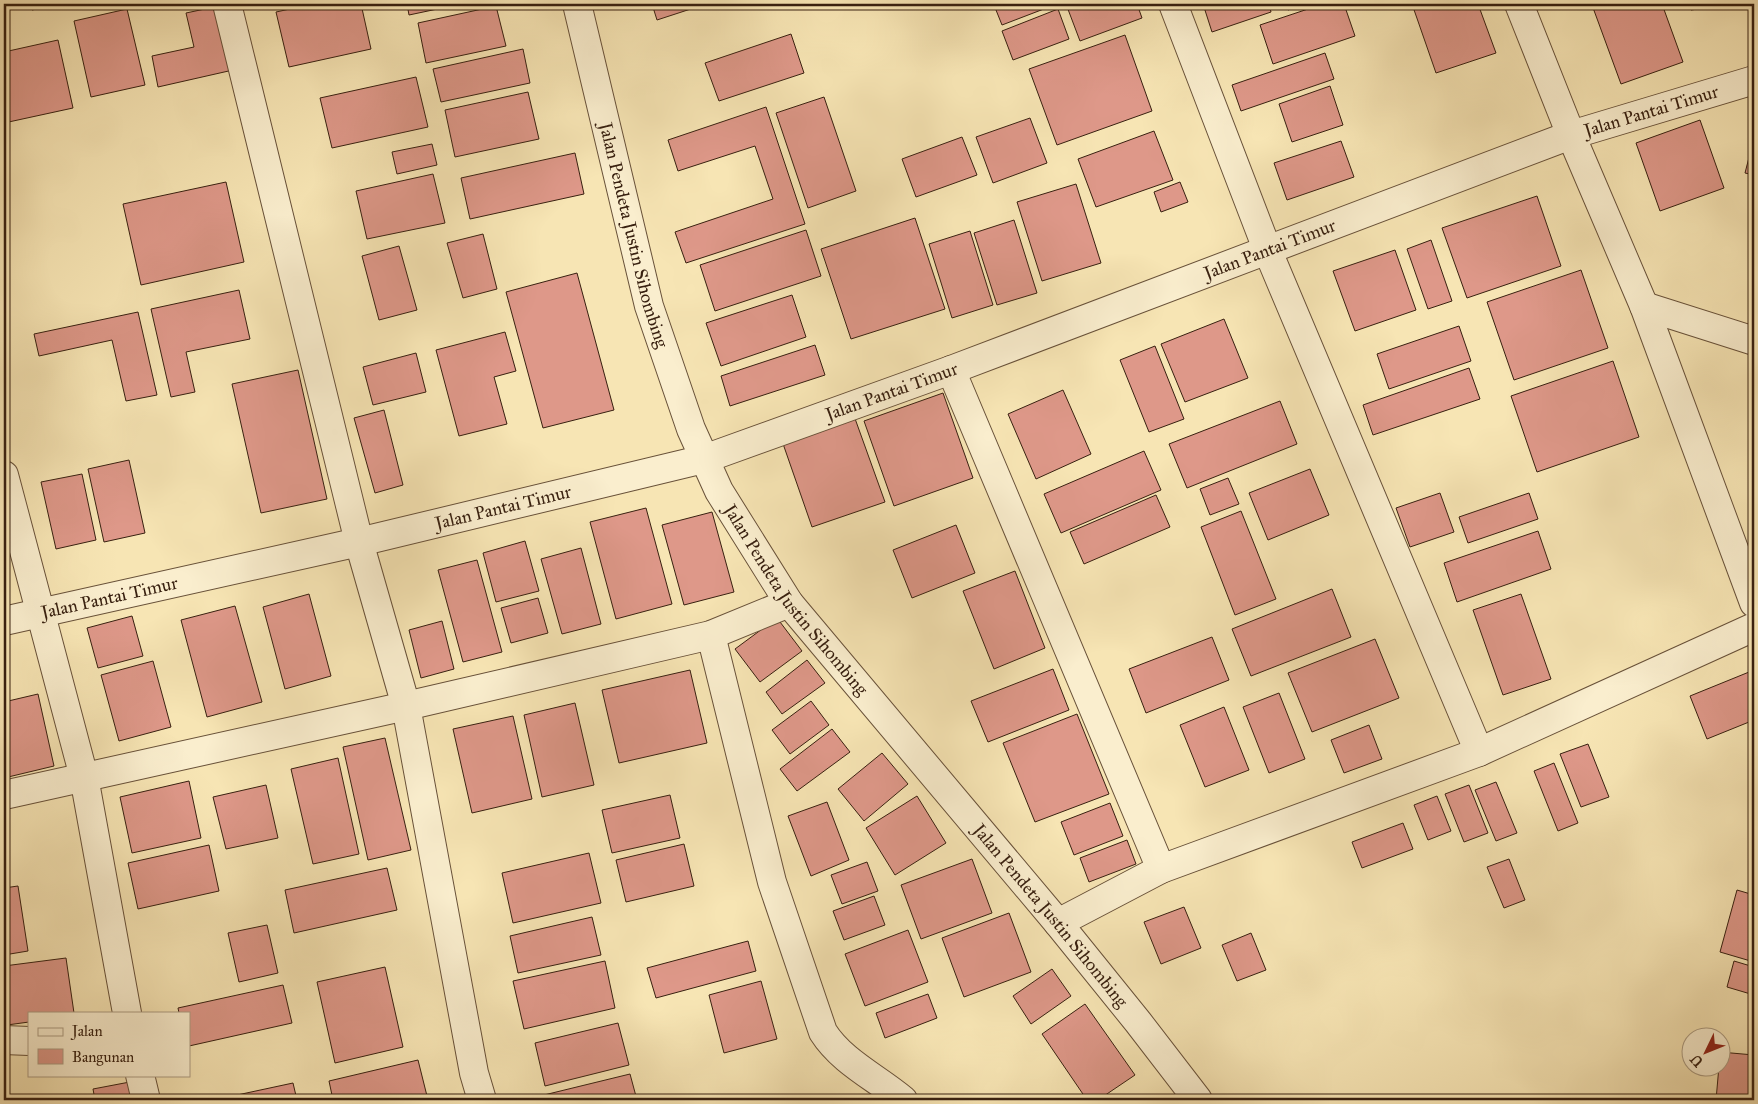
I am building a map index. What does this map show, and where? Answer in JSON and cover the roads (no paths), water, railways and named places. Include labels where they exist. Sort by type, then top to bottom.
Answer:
[{"type":"street","points":[[227,4],[359,542],[406,706],[473,1063],[482,1100]]},
{"type":"street","name":"Jalan Pendeta Justin Sihombing","points":[[577,4],[649,306],[691,429],[719,491],[789,603],[1058,923],[1198,1100]]},
{"type":"street","points":[[1173,4],[1267,249],[1479,752]]},
{"type":"street","points":[[1519,4],[1571,135],[1644,306],[1754,603]]},
{"type":"street","name":"Jalan Pantai Timur","points":[[4,621],[359,542],[704,459],[951,370],[1571,135],[1754,80]]},
{"type":"street","points":[[1644,306],[1754,340]]},
{"type":"street","points":[[951,370],[1161,869]]},
{"type":"street","points":[[4,475],[84,777],[127,1012]]},
{"type":"street","points":[[4,795],[406,706],[711,635],[789,603]]},
{"type":"street","points":[[1058,923],[1161,869],[1479,752],[1754,627]]},
{"type":"street","points":[[711,635],[772,882],[823,1032],[830,1044],[840,1053],[903,1100]]},
{"type":"street","points":[[4,1040],[28,1041]]},
{"type":"street","points":[[140,1076],[146,1100]]}]
